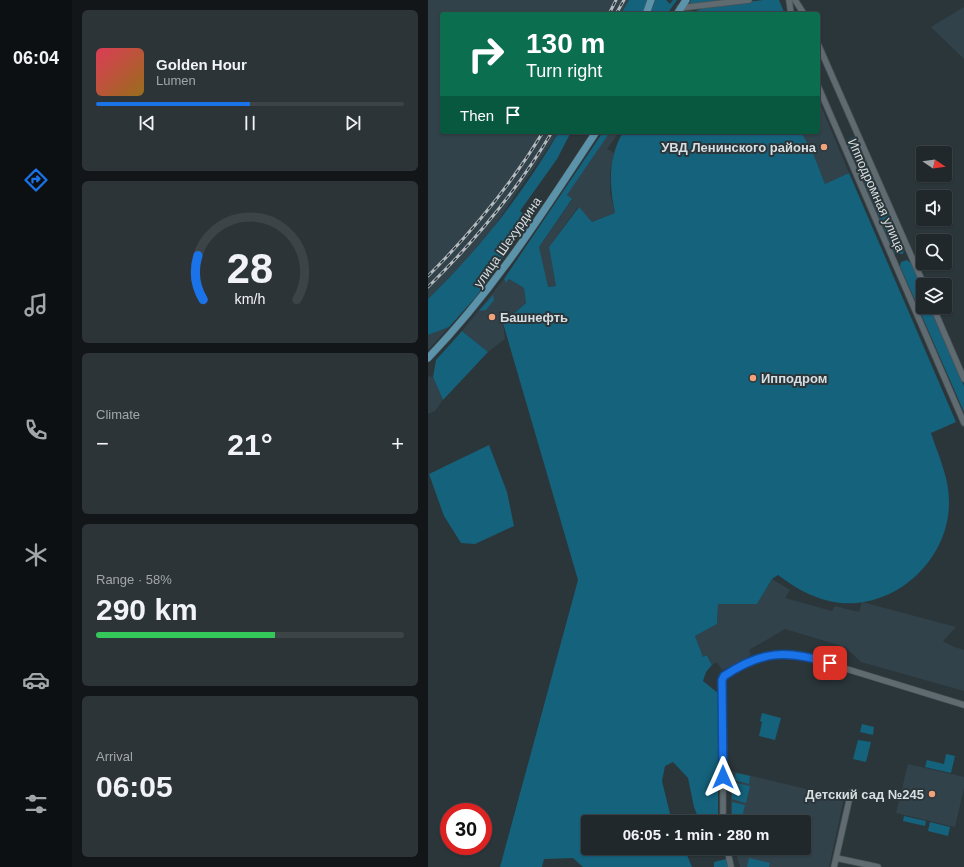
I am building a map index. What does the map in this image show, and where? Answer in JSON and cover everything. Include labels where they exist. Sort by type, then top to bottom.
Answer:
[{"type":"main road","points":[[647,12],[651,0]]},
{"type":"main road","points":[[678,11],[686,0]]},
{"type":"main road","name":"улица Шехурдина","points":[[428,358],[465,319],[496,280],[595,134]]},
{"type":"street","points":[[678,11],[749,0]]},
{"type":"street","points":[[789,0],[791,12]]},
{"type":"street","points":[[795,0],[803,12]]},
{"type":"street","name":"Ипподромная улица","points":[[820,49],[921,278]]},
{"type":"street","name":"Ипподромная улица","points":[[820,91],[964,423]]},
{"type":"street","points":[[936,314],[964,379]]},
{"type":"street","points":[[724,815],[723,678],[749,662],[770,655],[801,655],[964,705]]},
{"type":"street","points":[[834,867],[851,792]]},
{"type":"street","points":[[728,855],[731,867]]},
{"type":"street","points":[[836,858],[878,867]]},
{"type":"shaded area","points":[[428,0],[629,0],[622,12],[440,12],[440,134],[558,134],[492,229],[463,264],[428,299]]},
{"type":"shaded area","points":[[629,0],[648,0],[643,12],[622,12]]},
{"type":"shaded area","points":[[655,0],[666,0],[670,4],[673,0],[677,0],[668,12],[651,12]]},
{"type":"shaded area","points":[[691,0],[733,0],[689,5]]},
{"type":"shaded area","points":[[763,0],[779,0],[784,12],[693,12],[707,7]]},
{"type":"shaded area","points":[[964,7],[964,59],[931,27]]},
{"type":"shaded area","points":[[820,104],[849,173],[825,184],[813,153],[802,134],[820,134]]},
{"type":"shaded area","points":[[558,134],[570,134],[557,159],[520,211],[530,219],[476,297],[449,327],[428,335],[428,299],[482,241],[515,199]]},
{"type":"shaded area","name":"Ипподром","points":[[602,134],[609,134],[567,195],[572,199],[539,247],[548,287],[556,286],[549,247],[579,207],[592,222],[615,213],[611,172],[612,162],[622,134],[802,134],[813,153],[825,184],[849,173],[956,422],[931,433],[943,466],[949,492],[947,523],[939,544],[928,563],[912,579],[894,592],[874,600],[852,603],[829,601],[815,597],[802,591],[778,575],[772,579],[757,604],[718,604],[717,624],[695,636],[703,657],[707,655],[712,665],[706,672],[703,681],[718,693],[718,815],[697,815],[688,778],[673,762],[665,766],[662,781],[670,815],[581,815],[581,855],[687,855],[692,867],[583,867],[573,858],[544,859],[542,867],[500,867],[578,580],[503,323],[526,303],[524,288],[509,279],[506,283],[504,279]]},
{"type":"shaded area","points":[[608,134],[618,134],[607,149],[614,153],[610,173],[610,193],[615,213],[592,222],[578,207],[549,247],[556,286],[547,287],[539,247],[572,200],[567,195]]},
{"type":"shaded area","points":[[853,137],[857,138],[904,249],[903,254],[895,254],[847,144],[848,140]]},
{"type":"shaded area","points":[[907,260],[918,275],[919,278],[916,278],[916,302],[900,266],[901,262]]},
{"type":"shaded area","name":"Башнефть","points":[[504,279],[506,283],[509,279],[524,288],[526,303],[503,323],[505,339],[488,352],[462,331]]},
{"type":"shaded area","points":[[493,295],[494,300],[486,310],[479,311]]},
{"type":"shaded area","points":[[921,314],[933,314],[964,386],[964,412]]},
{"type":"shaded area","points":[[449,327],[428,350],[428,335]]},
{"type":"shaded area","points":[[462,331],[488,352],[443,400],[433,377],[436,360]]},
{"type":"shaded area","points":[[428,376],[433,377],[443,400],[435,411],[428,414]]},
{"type":"shaded area","points":[[489,445],[507,492],[514,526],[475,544],[461,543],[444,516],[429,474]]},
{"type":"shaded area","points":[[772,579],[790,590],[785,598],[832,611],[835,606],[859,612],[862,602],[956,627],[943,641],[964,650],[964,691],[861,662],[845,647],[785,629],[749,650],[751,655],[741,662],[722,670],[717,662],[712,665],[708,655],[703,657],[695,636],[717,624],[718,604],[757,604]]},
{"type":"shaded area","points":[[762,713],[781,718],[775,740],[759,736]]},
{"type":"shaded area","points":[[862,724],[874,727],[873,735],[860,732]]},
{"type":"shaded area","points":[[858,740],[871,742],[866,762],[853,759]]},
{"type":"shaded area","points":[[946,754],[955,756],[951,773],[925,767],[927,760],[944,764]]},
{"type":"shaded area","name":"Детский сад №245","points":[[908,764],[964,777],[964,788],[955,827],[896,813]]},
{"type":"shaded area","points":[[731,771],[844,798],[829,867],[740,867],[737,855],[811,855],[811,815],[731,815]]},
{"type":"shaded area","points":[[736,773],[750,776],[749,784],[734,780]]},
{"type":"shaded area","points":[[732,782],[750,786],[746,803],[732,799]]},
{"type":"shaded area","points":[[732,802],[745,805],[743,815],[732,815]]},
{"type":"shaded area","points":[[904,816],[926,821],[925,826],[903,821]]},
{"type":"shaded area","points":[[930,822],[950,827],[948,836],[928,831]]},
{"type":"shaded area","points":[[749,858],[770,863],[769,867],[747,867]]},
{"type":"shaded area","points":[[726,859],[728,867],[714,867],[714,862]]},
{"type":"railway","points":[[610,12],[616,0]]},
{"type":"railway","points":[[617,12],[624,0]]},
{"type":"railway","points":[[428,276],[460,243],[490,208],[518,171],[542,134]]},
{"type":"railway","points":[[428,287],[495,214],[525,174],[551,134]]},
{"type":"place","name":"УВД Ленинского района","points":[[824,147]]},
{"type":"place","name":"Башнефть","points":[[492,317]]},
{"type":"place","name":"Ипподром","points":[[753,378]]},
{"type":"place","name":"Детский сад №245","points":[[932,794]]},
{"type":"route","points":[[723,777],[722,680],[724,676],[749,662],[780,653],[801,655],[830,663]]}]
